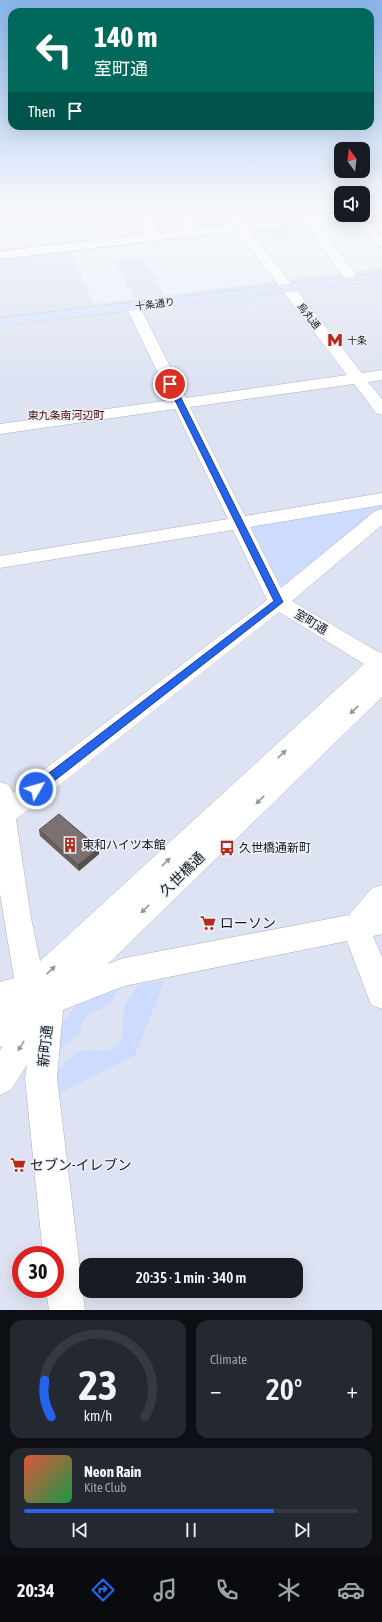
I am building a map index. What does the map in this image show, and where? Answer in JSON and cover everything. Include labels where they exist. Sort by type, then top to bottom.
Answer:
[{"type":"main road","name":"十条通り","points":[[0,322],[382,277]]},
{"type":"street","name":"烏丸通","points":[[272,264],[369,376],[382,394]]},
{"type":"street","name":"烏丸通","points":[[278,264],[293,288]]},
{"type":"street","points":[[341,264],[353,280]]},
{"type":"street","points":[[133,306],[278,602]]},
{"type":"street","name":"烏丸通","points":[[369,376],[382,410]]},
{"type":"street","points":[[0,428],[369,376]]},
{"type":"street","points":[[0,562],[239,524],[382,499]]},
{"type":"street","points":[[2,803],[278,602],[382,515]]},
{"type":"street","name":"室町通","points":[[278,602],[367,656],[381,668]]},
{"type":"street","name":"久世橋通","points":[[0,1032],[381,668]]},
{"type":"street","name":"新町通","points":[[2,803],[17,918],[40,995],[41,1078],[67,1310]]},
{"type":"street","points":[[382,897],[369,924],[382,995]]},
{"type":"street","points":[[0,996],[40,995],[124,972],[369,924]]},
{"type":"street","name":"久世橋通","points":[[0,1079],[40,995]]},
{"type":"shaded area","points":[[0,264],[76,264],[94,304],[382,268],[382,1310],[0,1310]]},
{"type":"shaded area","points":[[117,264],[147,264],[164,294],[134,298]]},
{"type":"shaded area","points":[[380,505],[382,506],[382,511],[289,586],[280,584],[251,531],[256,525]]},
{"type":"shaded area","points":[[165,980],[135,1055],[57,1095],[54,1074],[69,1059],[79,1052],[84,1050],[104,1051],[114,1047],[121,1038],[125,1006],[138,985]]},
{"type":"shaded area","points":[[119,988],[112,1002],[104,1008],[89,1014],[84,1019],[79,1033],[51,1058],[52,1036],[82,997]]},
{"type":"building","name":"東和ハイツ本館","points":[[59,814],[99,848],[78,865],[39,830]]},
{"type":"place","name":"十条","points":[[335,340]]},
{"type":"place","name":"東和ハイツ本館","points":[[70,845]]},
{"type":"place","name":"久世橋通新町","points":[[227,848]]},
{"type":"place","name":"ローソン","points":[[208,923]]},
{"type":"place","name":"セブン-イレブン","points":[[18,1165]]},
{"type":"district","name":"東九条南河辺町","points":[[66,415]]},
{"type":"route","points":[[36,789],[278,602],[181,403],[170,384]]}]
